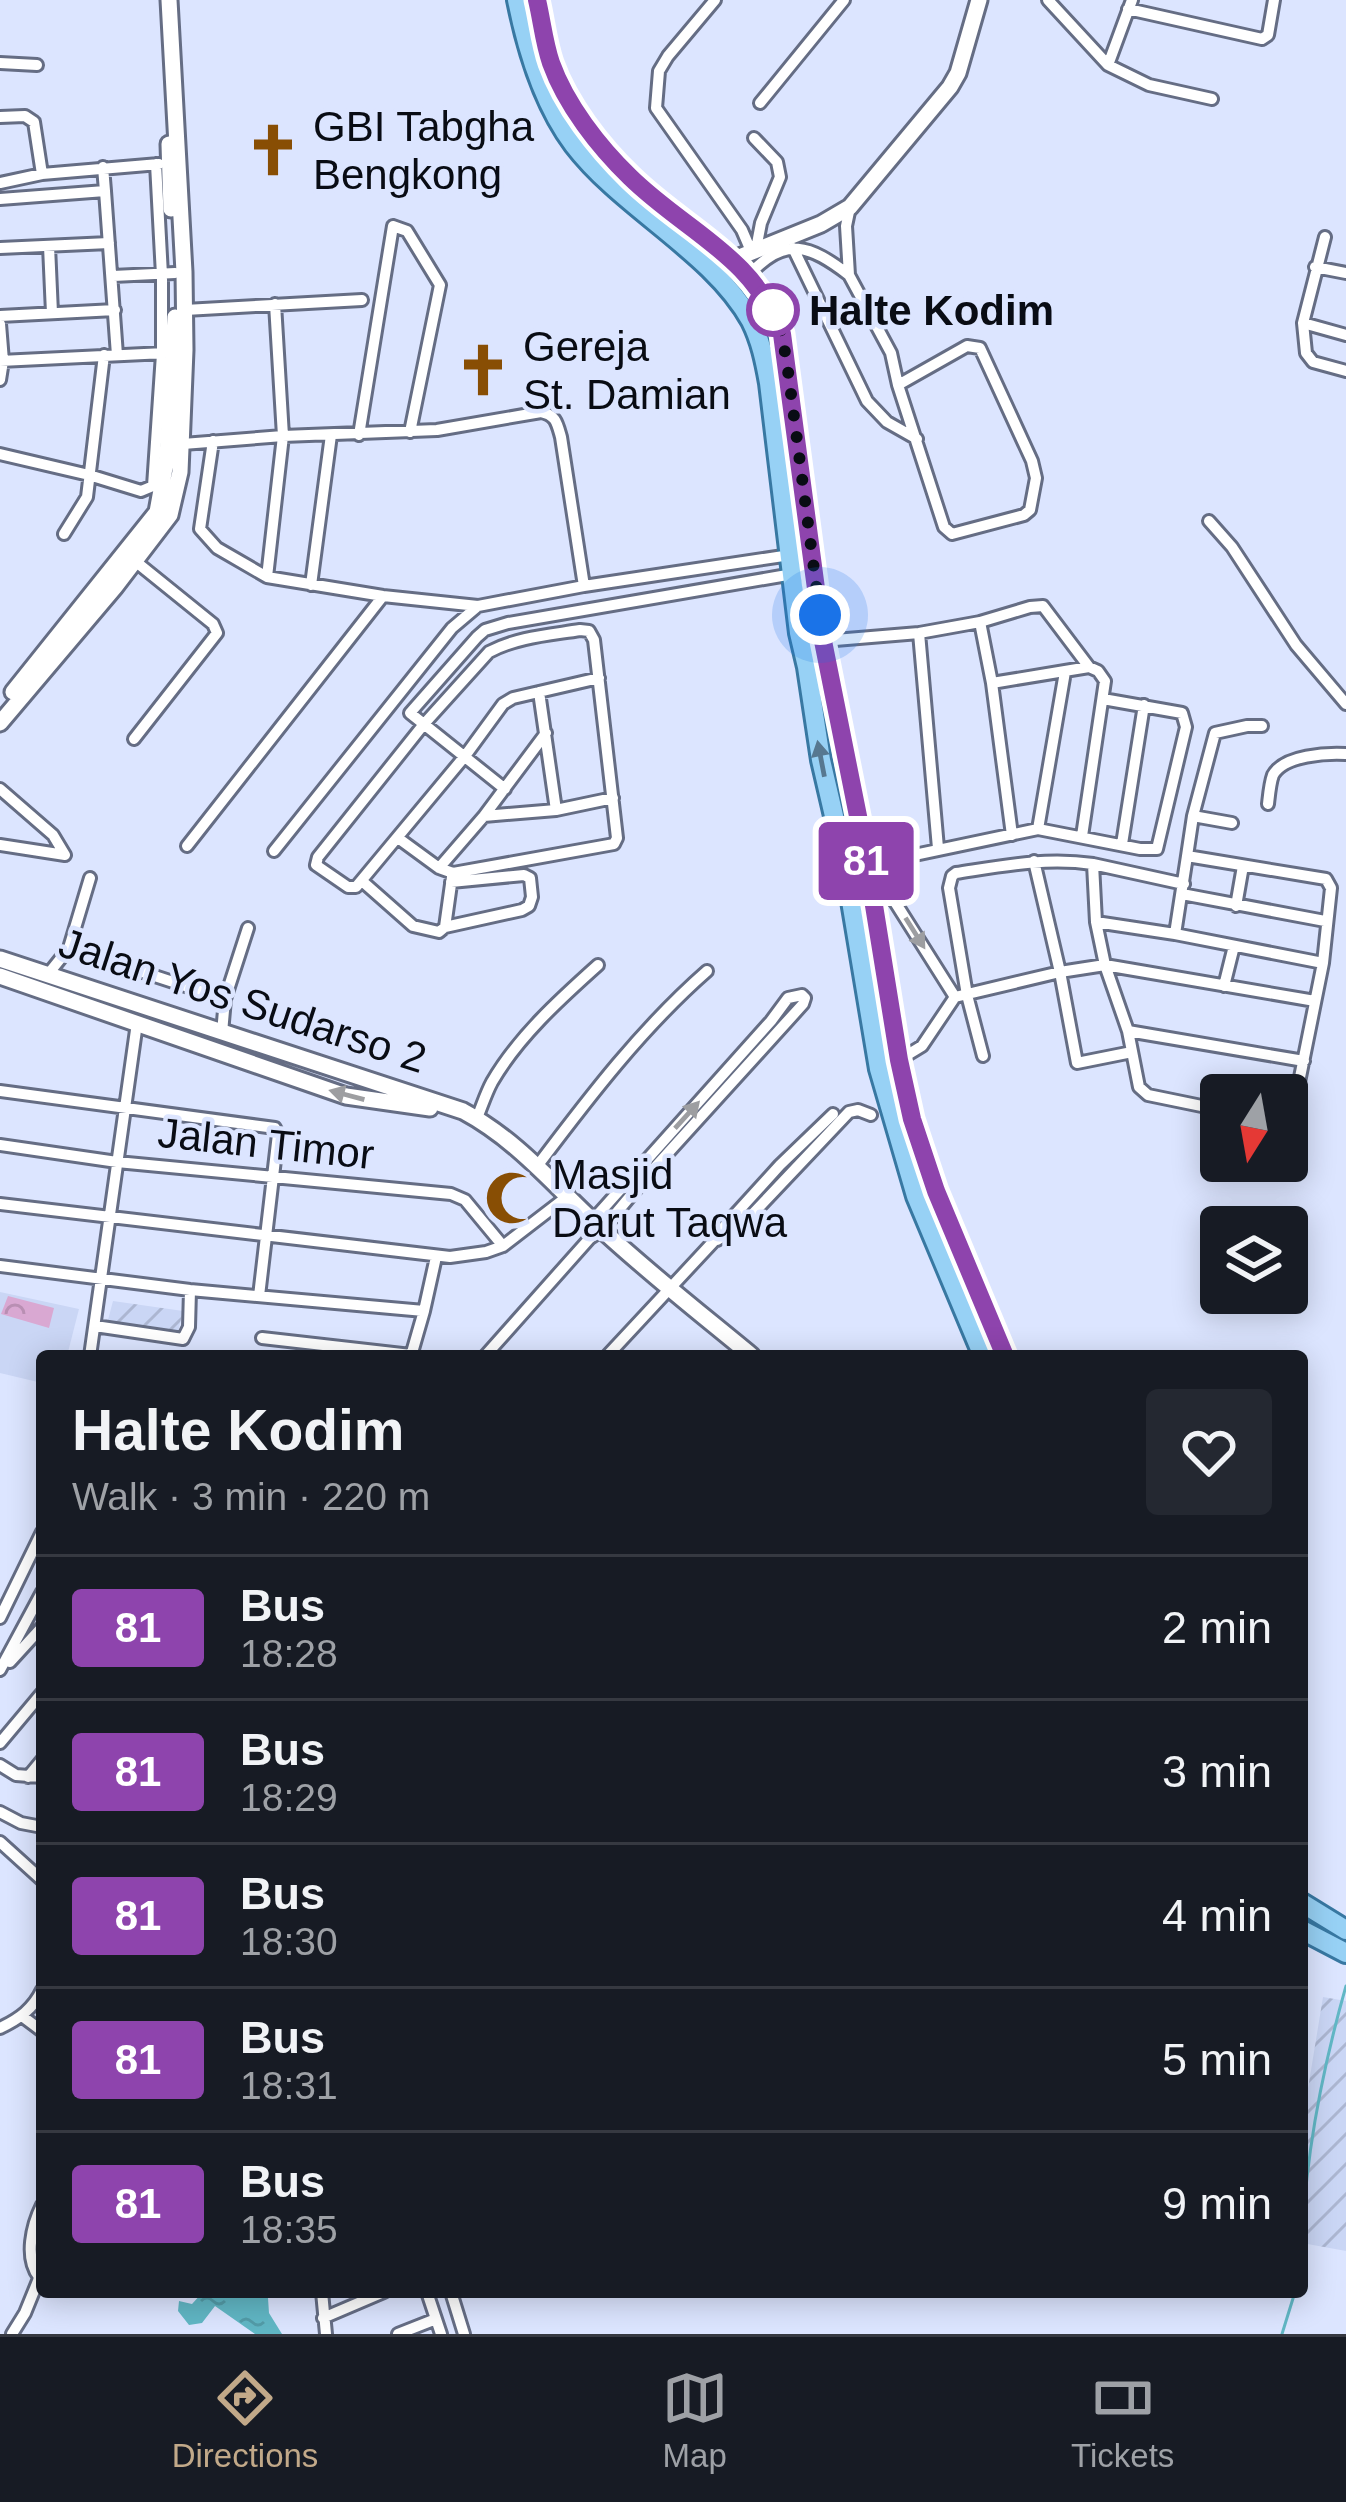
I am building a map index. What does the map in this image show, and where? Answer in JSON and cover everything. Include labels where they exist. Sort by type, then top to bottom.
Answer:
[{"type":"main road","points":[[517,0],[548,102],[572,143],[619,192],[721,282],[741,304],[761,345],[800,633],[817,667],[868,869],[916,1196],[980,1350]]},
{"type":"main road","points":[[537,0],[551,64],[592,133],[631,178],[749,275],[773,310],[782,334],[823,641],[817,667],[820,760],[844,859],[879,1069],[1003,1350]]},
{"type":"main road","points":[[732,260],[821,224],[850,207],[950,87],[979,0]]},
{"type":"main road","points":[[0,708],[157,512],[168,353],[165,7]]},
{"type":"main road","points":[[0,723],[170,514],[180,472],[184,310],[180,168],[165,7]]},
{"type":"main road","points":[[792,574],[818,588]]},
{"type":"main road","name":"Jalan Yos Sudarso 2","points":[[0,959],[470,1115],[538,1165],[595,1230],[745,1350]]},
{"type":"main road","name":"Jalan Yos Sudarso 2","points":[[0,976],[346,1096],[470,1115]]},
{"type":"main road","points":[[202,1047],[215,1030]]},
{"type":"main road","points":[[936,1246],[956,1236]]},
{"type":"main road","points":[[1308,1907],[1346,1930]]},
{"type":"main road","points":[[1326,1919],[1309,1934],[1346,1953]]},
{"type":"street","points":[[715,0],[658,71],[656,108],[754,250]]},
{"type":"street","points":[[760,103],[844,0]]},
{"type":"street","points":[[1048,0],[1108,65],[1149,85],[1212,98]]},
{"type":"street","points":[[1108,65],[1130,4],[1262,39],[1268,35],[1274,0]]},
{"type":"street","points":[[0,63],[37,65]]},
{"type":"street","points":[[0,117],[25,116],[34,122],[42,174]]},
{"type":"street","points":[[754,138],[777,162],[780,177],[754,250]]},
{"type":"street","points":[[0,183],[42,174],[163,164]]},
{"type":"street","points":[[64,534],[87,497],[115,310],[103,167]]},
{"type":"street","points":[[0,199],[105,191]]},
{"type":"street","points":[[848,275],[845,226],[850,207]]},
{"type":"street","points":[[359,435],[392,226],[406,231],[440,285],[410,432]]},
{"type":"street","points":[[1325,237],[1303,323],[1308,359],[1346,371]]},
{"type":"street","points":[[0,248],[109,243]]},
{"type":"street","points":[[49,246],[52,313]]},
{"type":"street","points":[[794,248],[866,401],[887,422],[917,439]]},
{"type":"street","points":[[749,275],[776,252],[806,248],[848,275],[891,353],[898,385],[940,518],[948,532],[1030,510],[1036,478],[1032,460],[980,348],[967,346],[898,385]]},
{"type":"street","points":[[1315,267],[1346,273]]},
{"type":"street","points":[[112,276],[168,274]]},
{"type":"street","points":[[184,310],[362,300]]},
{"type":"street","points":[[267,577],[283,436],[274,304]]},
{"type":"street","points":[[0,380],[0,320],[115,310]]},
{"type":"street","points":[[1303,323],[1346,335]]},
{"type":"street","points":[[2,361],[168,353]]},
{"type":"street","points":[[182,444],[437,430],[550,414],[561,437],[584,586]]},
{"type":"street","points":[[311,585],[331,435]]},
{"type":"street","points":[[213,441],[200,529],[218,548],[267,577],[478,606],[603,583],[792,574]]},
{"type":"street","points":[[0,454],[146,491],[153,486],[161,457]]},
{"type":"street","points":[[1208,520],[1232,547],[1295,645],[1346,704]]},
{"type":"street","points":[[134,740],[217,633],[213,623],[136,561]]},
{"type":"street","points":[[505,789],[410,713],[485,629],[792,574]]},
{"type":"street","points":[[603,583],[606,606]]},
{"type":"street","points":[[187,846],[383,596]]},
{"type":"street","points":[[274,851],[452,628],[478,606]]},
{"type":"street","points":[[823,641],[919,633],[1043,606],[1105,681],[1082,836]]},
{"type":"street","points":[[980,622],[1012,835]]},
{"type":"street","points":[[452,878],[614,844],[614,798],[594,640],[585,630],[503,644],[489,652],[424,724],[316,862],[348,887],[356,886],[503,704],[598,678]]},
{"type":"street","points":[[919,633],[938,848]]},
{"type":"street","points":[[992,683],[1089,667]]},
{"type":"street","points":[[1038,829],[1065,672]]},
{"type":"street","points":[[539,692],[556,810]]},
{"type":"street","points":[[961,996],[868,869],[938,848],[1038,829],[1157,849],[1186,727],[1182,713],[1103,699]]},
{"type":"street","points":[[1122,844],[1144,705]]},
{"type":"street","points":[[1175,934],[1193,816],[1215,733],[1262,726]]},
{"type":"street","points":[[439,868],[546,734]]},
{"type":"street","points":[[1268,804],[1272,776],[1280,767],[1316,754],[1346,754]]},
{"type":"street","points":[[0,789],[53,835],[65,855],[0,845]]},
{"type":"street","points":[[484,816],[556,810],[614,798]]},
{"type":"street","points":[[1193,816],[1232,823]]},
{"type":"street","points":[[362,881],[412,926],[440,932],[522,910],[531,903],[530,878],[524,874],[452,878],[398,838]]},
{"type":"street","points":[[1187,856],[1326,879],[1330,889],[1323,963],[1301,1074]]},
{"type":"street","points":[[982,1056],[961,996],[949,888],[956,873],[1034,861],[1093,864],[1236,906],[1325,921]]},
{"type":"street","points":[[1034,861],[1077,1063],[1132,1052]]},
{"type":"street","points":[[1093,864],[1096,922],[1139,1087],[1143,1092],[1200,1105]]},
{"type":"street","points":[[1236,906],[1243,866]]},
{"type":"street","points":[[49,974],[69,948],[90,878]]},
{"type":"street","points":[[445,927],[452,878]]},
{"type":"street","points":[[1096,922],[1323,963]]},
{"type":"street","points":[[215,1030],[248,928]]},
{"type":"street","points":[[1224,986],[1234,946]]},
{"type":"street","points":[[69,948],[225,999]]},
{"type":"street","points":[[899,1060],[922,1046],[961,996],[1105,964],[1315,1001]]},
{"type":"street","points":[[470,1115],[511,1054],[598,965]]},
{"type":"street","points":[[538,1165],[629,1049],[707,971]]},
{"type":"street","points":[[490,1350],[788,998],[802,995],[802,1004],[595,1230]]},
{"type":"street","points":[[91,1350],[137,1023]]},
{"type":"street","points":[[1128,1031],[1304,1060]]},
{"type":"street","points":[[0,1090],[272,1125],[278,1134],[260,1297]]},
{"type":"street","points":[[714,1241],[746,1221],[849,1112],[861,1110],[871,1115]]},
{"type":"street","points":[[612,1350],[833,1114]]},
{"type":"street","name":"Jalan Timor","points":[[0,1145],[273,1179],[451,1194],[465,1200],[503,1246]]},
{"type":"street","points":[[0,1204],[444,1254],[486,1252],[503,1246],[568,1196]]},
{"type":"street","points":[[413,1350],[444,1254]]},
{"type":"street","points":[[0,1266],[190,1290],[424,1311]]},
{"type":"street","points":[[95,1325],[183,1340],[189,1327],[190,1290]]},
{"type":"street","points":[[262,1338],[361,1350]]},
{"type":"street","points":[[0,1618],[36,1556]]},
{"type":"street","points":[[0,1672],[36,1603]]},
{"type":"street","points":[[0,1672],[36,1633]]},
{"type":"street","points":[[0,1743],[36,1700]]},
{"type":"street","points":[[0,1765],[16,1775],[35,1777]]},
{"type":"street","points":[[0,1812],[36,1826]]},
{"type":"street","points":[[0,1842],[36,1875]]},
{"type":"street","points":[[0,2027],[22,2016],[36,2000]]},
{"type":"street","points":[[22,2016],[36,2026]]},
{"type":"street","points":[[36,2222],[30,2263],[36,2272]]},
{"type":"street","points":[[12,2334],[36,2286]]},
{"type":"street","points":[[322,2298],[326,2334]]},
{"type":"street","points":[[323,2318],[370,2298]]},
{"type":"street","points":[[430,2298],[442,2334]]},
{"type":"street","points":[[453,2298],[464,2334]]},
{"type":"street","points":[[398,2334],[436,2319]]},
{"type":"shaded area","points":[[0,1292],[79,1309],[69,1350],[36,1350],[36,1382],[0,1373]]},
{"type":"shaded area","points":[[113,1301],[183,1311],[178,1332],[108,1320]]},
{"type":"shaded area","points":[[1323,1997],[1346,2001],[1346,2251],[1308,2244],[1308,2088]]},
{"type":"green space","points":[[8,1296],[54,1308],[49,1328],[1,1314]]},
{"type":"water","points":[[198,2298],[268,2298],[269,2313],[282,2334],[255,2334],[215,2306],[202,2323],[189,2325],[178,2311],[179,2301],[192,2304]]},
{"type":"waterway","points":[[1308,2173],[1315,2120],[1346,1986]]},
{"type":"waterway","points":[[1282,2334],[1293,2298]]},
{"type":"bus line","name":"81","points":[[537,0],[551,64],[592,133],[631,178],[749,275],[773,310],[782,334],[823,641],[866,856],[899,1060],[936,1191],[1002,1350]]},
{"type":"place","name":"GBI Tabgha Bengkong","points":[[273,150]]},
{"type":"place","name":"Halte Kodim","points":[[773,310]]},
{"type":"place","name":"Gereja St. Damian","points":[[483,370]]},
{"type":"place","name":"Masjid Darut Taqwa","points":[[512,1198]]},
{"type":"route","points":[[773,310],[788,371],[820,615]]}]
